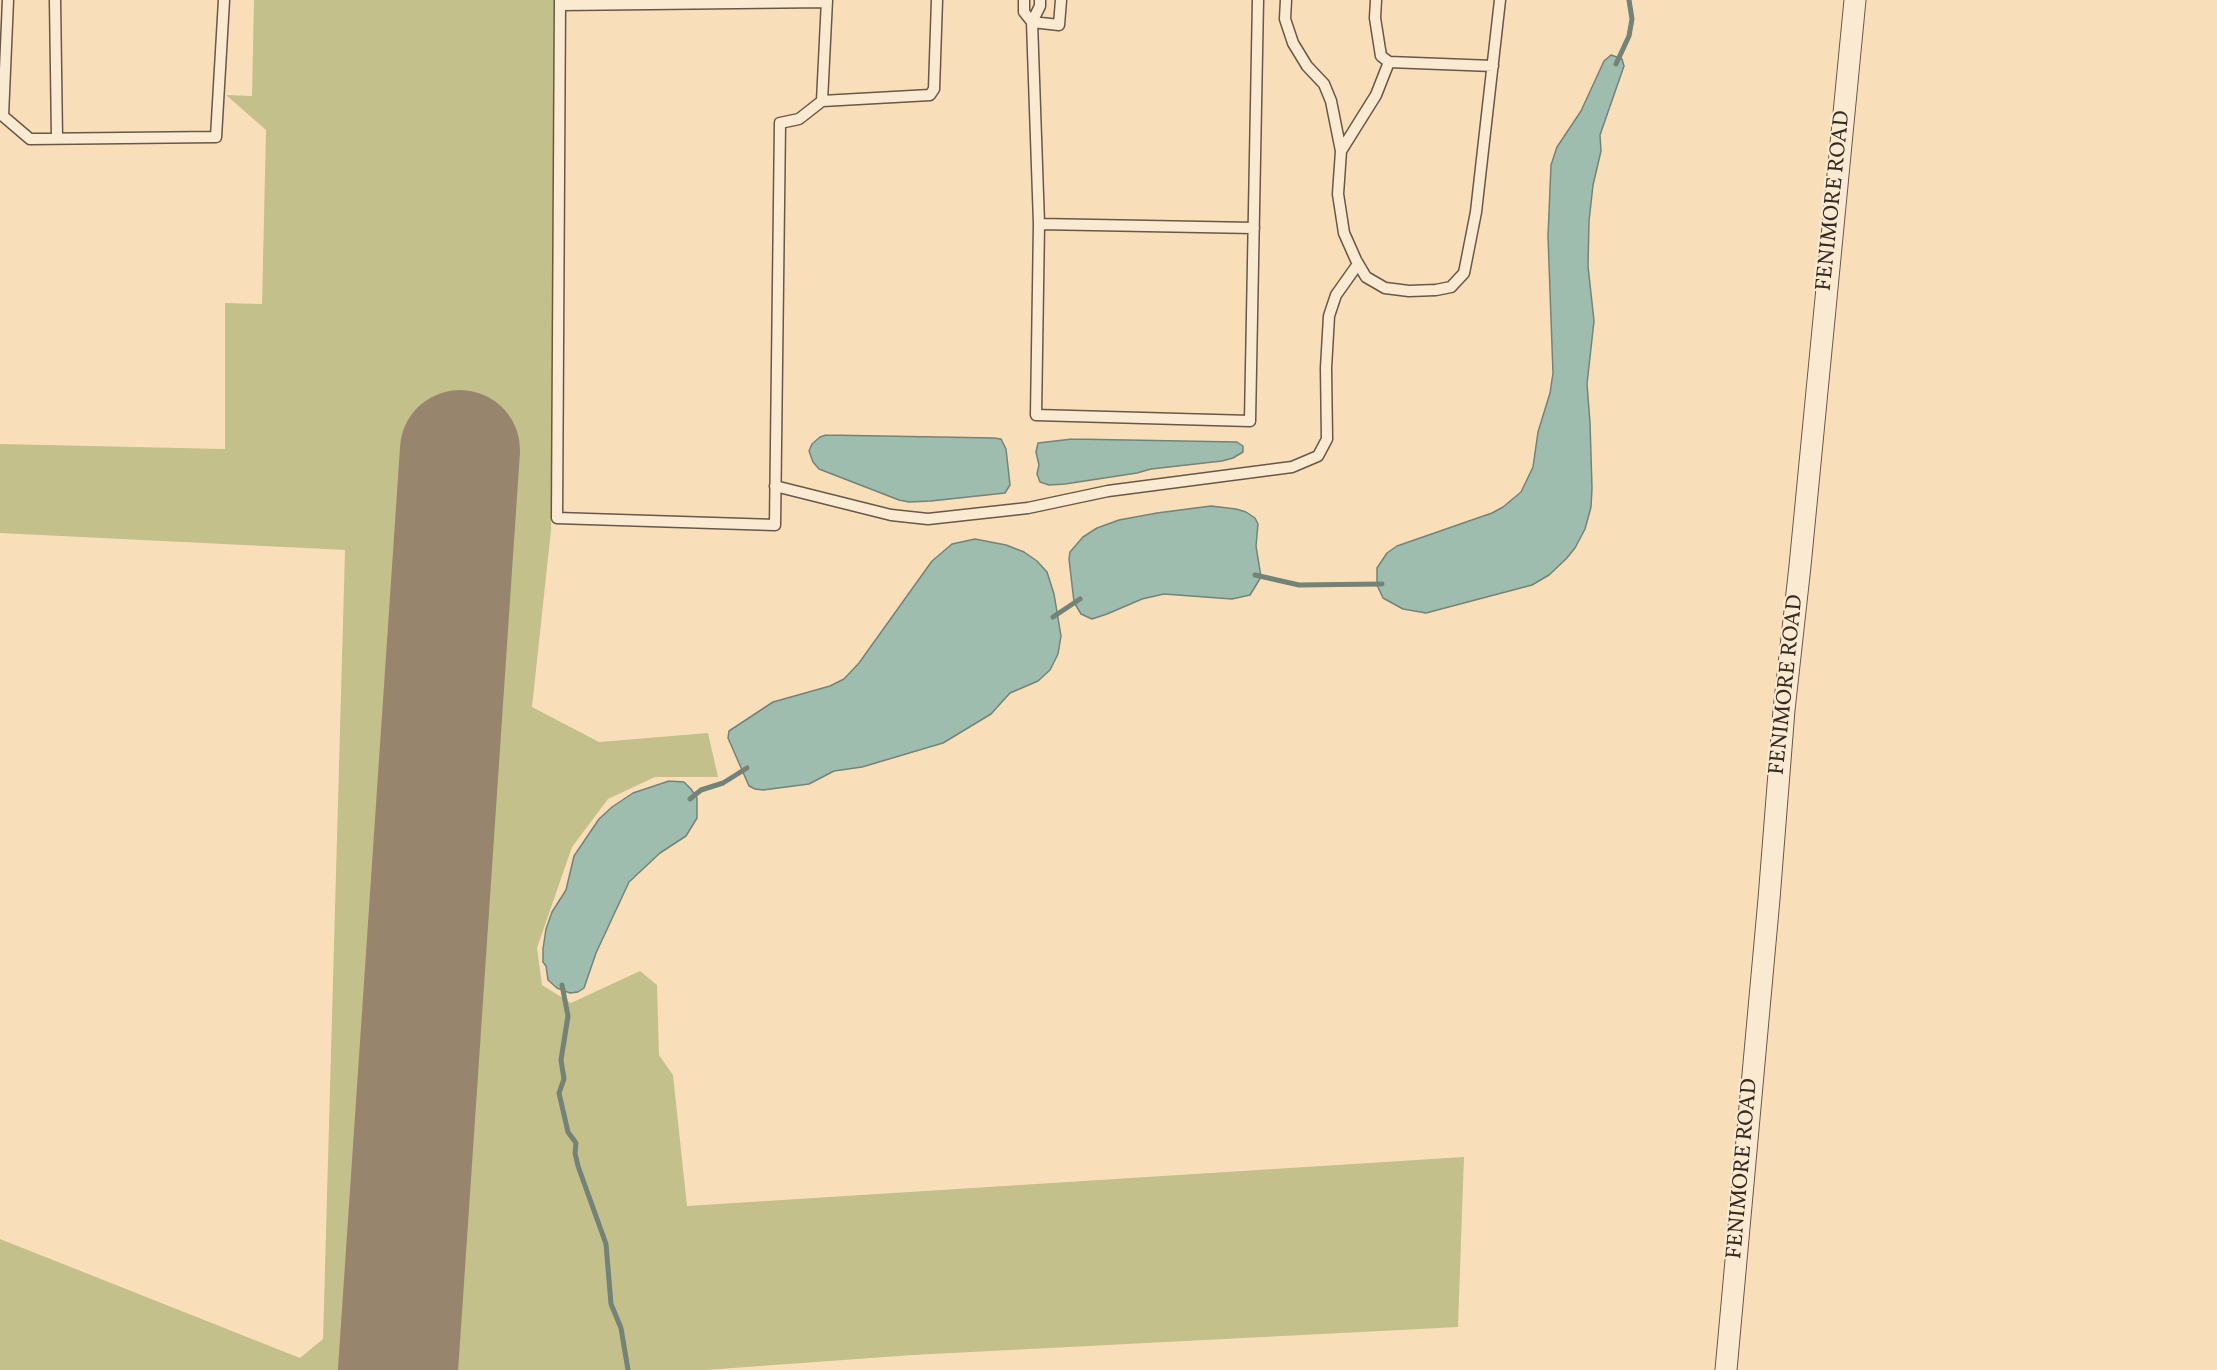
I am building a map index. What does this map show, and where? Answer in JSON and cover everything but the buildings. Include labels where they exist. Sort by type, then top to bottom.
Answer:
[{"type":"street","name":"FENIMORE ROAD","points":[[1726,1370],[1784,710],[1855,0]]},
{"type":"lane","points":[[8,0],[3,116],[30,139],[216,137],[224,0]]},
{"type":"lane","points":[[55,0],[57,138]]},
{"type":"lane","points":[[822,101],[827,1],[560,3],[557,518],[775,525],[780,123],[799,119],[822,101],[930,95],[934,89],[938,0]]},
{"type":"lane","points":[[1024,0],[1024,12],[1032,22],[1059,25],[1061,0]]},
{"type":"lane","points":[[1040,0],[1040,6],[1032,22],[1039,224],[1036,415],[1250,421],[1258,0]]},
{"type":"lane","points":[[1287,0],[1286,20],[1293,43],[1307,66],[1324,84],[1331,101],[1341,151],[1338,194],[1344,233],[1366,277],[1386,288],[1409,291],[1451,287],[1464,273],[1476,212],[1500,0]]},
{"type":"lane","points":[[1376,0],[1375,18],[1381,56],[1389,62],[1493,66]]},
{"type":"lane","points":[[1341,151],[1376,95],[1389,62]]},
{"type":"lane","points":[[1039,224],[1254,228]]},
{"type":"lane","points":[[775,486],[891,515],[928,519],[1028,508],[1108,491],[1292,466],[1318,456],[1327,439],[1326,368],[1329,316],[1336,295],[1358,264]]},
{"type":"shaded area","points":[[254,0],[562,0],[551,530],[532,707],[599,742],[708,733],[718,777],[655,777],[608,799],[572,847],[537,948],[542,985],[571,1003],[640,971],[657,985],[659,1055],[673,1075],[687,1206],[1464,1157],[1458,1327],[913,1355],[705,1370],[0,1370],[0,1239],[300,1358],[323,1339],[345,550],[0,533],[0,444],[225,449],[225,303],[262,304],[266,130],[226,95],[252,96]]},
{"type":"shaded area","points":[[1611,55],[1622,59],[1624,66],[1600,135],[1601,151],[1593,185],[1589,221],[1588,266],[1594,321],[1587,384],[1592,488],[1591,507],[1585,529],[1566,559],[1549,575],[1532,585],[1426,613],[1403,609],[1383,598],[1377,585],[1377,568],[1387,553],[1397,546],[1492,513],[1503,507],[1521,492],[1533,467],[1538,432],[1550,393],[1553,373],[1548,236],[1551,165],[1557,147],[1581,111],[1604,61]]},
{"type":"shaded area","points":[[826,435],[1001,439],[1006,449],[1010,485],[1005,493],[931,501],[899,500],[819,469],[813,462],[809,451],[812,444]]},
{"type":"shaded area","points":[[1072,439],[1237,442],[1243,446],[1243,452],[1222,461],[1151,469],[1065,484],[1049,485],[1040,482],[1037,474],[1038,443]]},
{"type":"shaded area","points":[[1211,506],[1246,512],[1255,518],[1258,524],[1256,546],[1261,577],[1250,595],[1232,599],[1164,594],[1142,599],[1092,619],[1081,614],[1074,602],[1069,559],[1070,552],[1083,537],[1097,528],[1119,520]]},
{"type":"shaded area","points":[[975,539],[1006,545],[1024,552],[1047,572],[1054,594],[1061,636],[1058,654],[1050,670],[1038,681],[1010,693],[991,714],[943,743],[862,767],[834,771],[809,784],[763,790],[749,786],[728,738],[729,731],[773,702],[830,686],[844,679],[859,663],[932,561],[952,544]]},
{"type":"shaded area","points":[[669,781],[684,782],[691,789],[697,798],[697,818],[686,836],[660,853],[629,882],[596,953],[584,988],[570,993],[557,988],[548,980],[546,966],[543,962],[543,949],[546,929],[552,912],[566,890],[574,856],[599,819],[612,807],[633,793]]},
{"type":"waterway","points":[[1616,64],[1629,36],[1632,19],[1629,0]]},
{"type":"waterway","points":[[1255,575],[1299,585],[1382,584]]},
{"type":"waterway","points":[[1053,617],[1080,599]]},
{"type":"waterway","points":[[690,799],[701,790],[723,783],[747,768]]},
{"type":"waterway","points":[[562,985],[568,1016],[561,1060],[564,1079],[559,1093],[568,1132],[576,1143],[575,1153],[578,1166],[606,1244],[611,1304],[621,1328],[628,1370]]},
{"type":"runway","points":[[398,1370],[460,450]]}]
